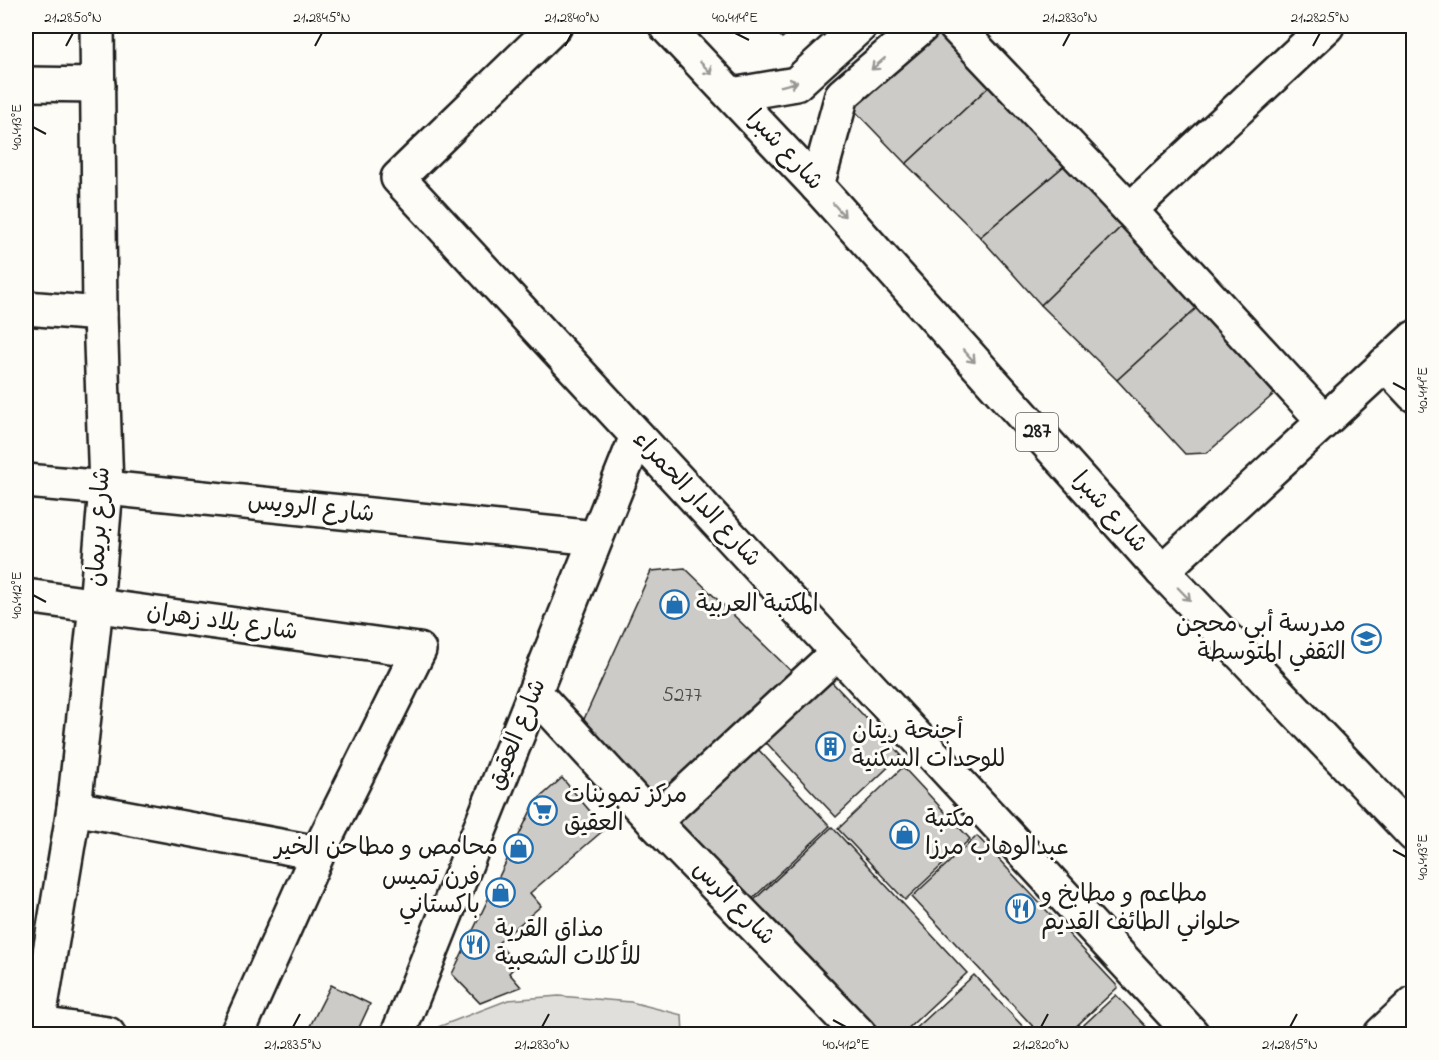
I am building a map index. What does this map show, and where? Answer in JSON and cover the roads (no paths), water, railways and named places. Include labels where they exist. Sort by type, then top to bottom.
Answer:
[{"type":"street","name":"شارع بريمان","points":[[32,1023],[74,808],[106,488],[100,314],[97,26]]},
{"type":"street","name":"شارع الدار الحمراء","points":[[555,26],[398,178],[1192,1035]]},
{"type":"street","name":"شارع شبرا","points":[[666,26],[818,186],[1161,571],[1413,835]]},
{"type":"street","points":[[732,95],[796,84],[860,26]]},
{"type":"street","points":[[818,186],[842,95],[922,26]]},
{"type":"street","points":[[956,26],[1130,210],[1324,421]]},
{"type":"street","points":[[1130,210],[1327,26]]},
{"type":"street","points":[[26,84],[98,85]]},
{"type":"street","points":[[26,308],[100,314]]},
{"type":"street","points":[[1161,571],[1413,338]]},
{"type":"street","points":[[1385,364],[1413,395]]},
{"type":"street","name":"شارع العقيق","points":[[398,1035],[637,436]]},
{"type":"street","name":"شارع الرويس","points":[[26,481],[596,538]]},
{"type":"street","name":"شارع بلاد زهران","points":[[26,596],[419,650],[318,853]]},
{"type":"street","points":[[654,822],[838,652]]},
{"type":"street","name":"شارع الرس","points":[[535,693],[654,822],[859,1035]]},
{"type":"street","points":[[74,808],[318,853],[237,1035]]},
{"type":"street","points":[[1381,1035],[1413,1003]]},
{"type":"street","points":[[32,1023],[108,1035]]},
{"type":"place","name":"المكتبة العربية","points":[[675,605]]},
{"type":"place","name":"مدرسة أبي محجن الثقفي المتوسطة","points":[[1367,639]]},
{"type":"place","name":"أجنحة ريتان للوحدات السكنية","points":[[831,746]]},
{"type":"place","name":"مركز تموينات العقيق","points":[[543,810]]},
{"type":"place","name":"مكتبة عبدالوهاب مرزا","points":[[904,834]]},
{"type":"place","name":"محامص و مطاحن الخير","points":[[519,848]]},
{"type":"place","name":"فرن تميس باكستاني","points":[[501,892]]},
{"type":"place","name":"مطاعم و مطابخ و حلواني الطائف القديم","points":[[1020,909]]},
{"type":"place","name":"مذاق القرية للأكلات الشعبية","points":[[474,944]]}]
